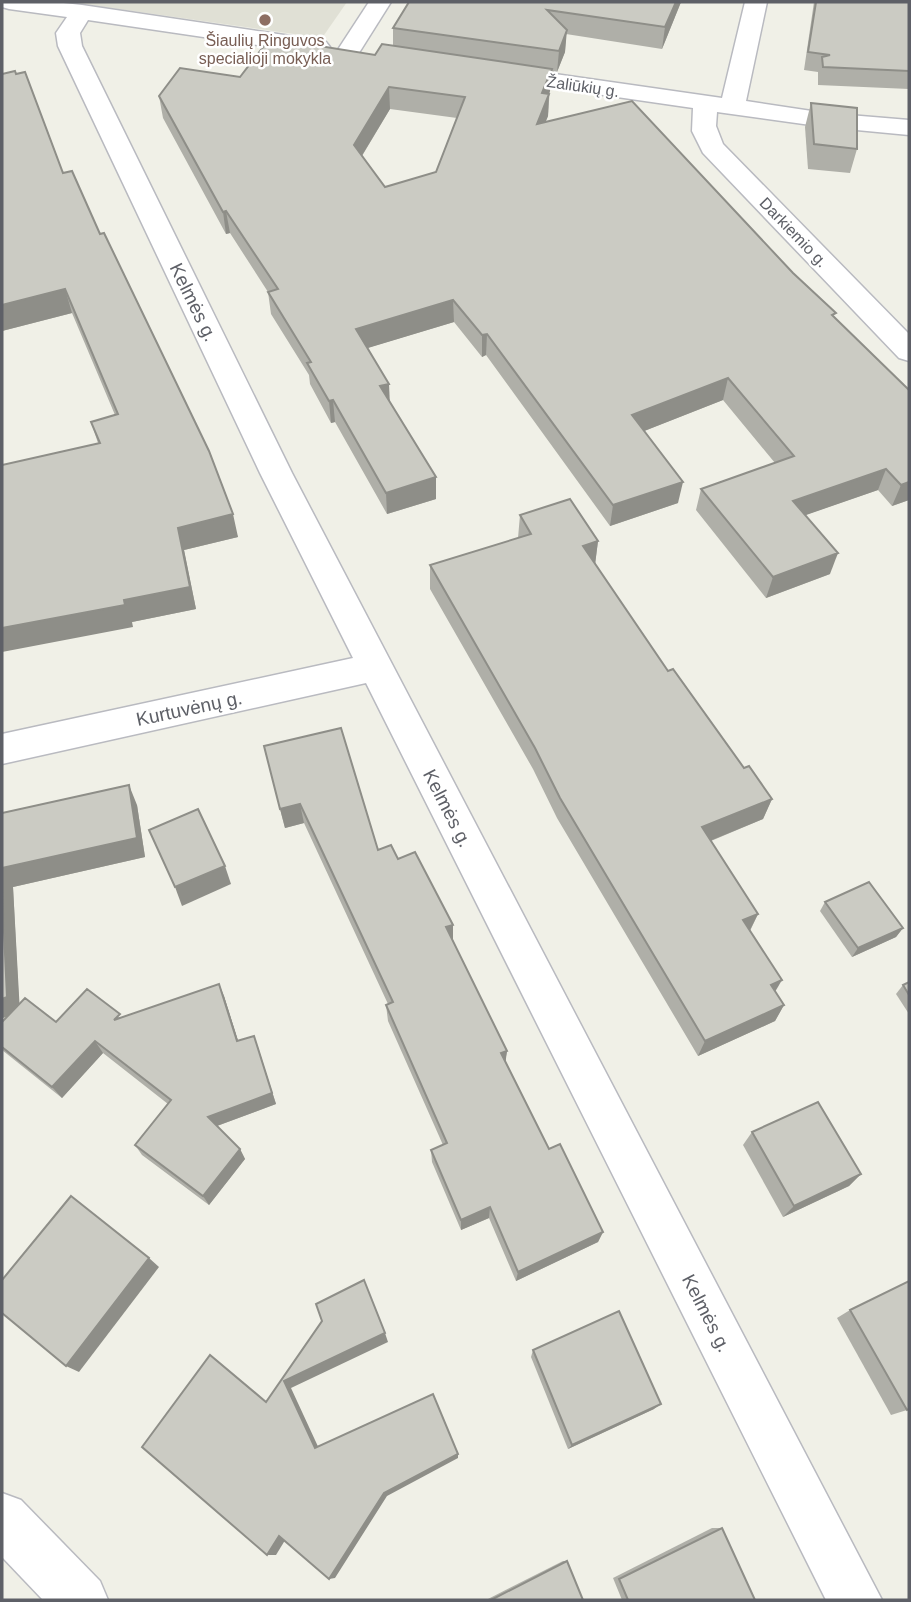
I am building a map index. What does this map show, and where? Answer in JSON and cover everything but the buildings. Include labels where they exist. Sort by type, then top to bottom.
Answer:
[{"type":"street","points":[[9,2],[375,55]]},
{"type":"street","points":[[349,51],[380,2]]},
{"type":"street","name":"Darkiemio g.","points":[[756,2],[719,105],[702,122],[703,134],[712,148],[909,351]]},
{"type":"street","name":"Kelmės g.","points":[[82,12],[68,33],[70,46],[276,473],[855,1600]]},
{"type":"street","name":"Žaliūkių g.","points":[[476,70],[825,120],[909,127]]},
{"type":"street","name":"Kurtuvėnų g.","points":[[2,749],[376,667]]},
{"type":"street","points":[[2,1519],[81,1600]]},
{"type":"shaded area","name":"Šiaulių Ringuvos specialioji mokykla","points":[[69,2],[347,2],[322,38]]},
{"type":"place","name":"Šiaulių Ringuvos specialioji mokykla","points":[[265,20]]}]
